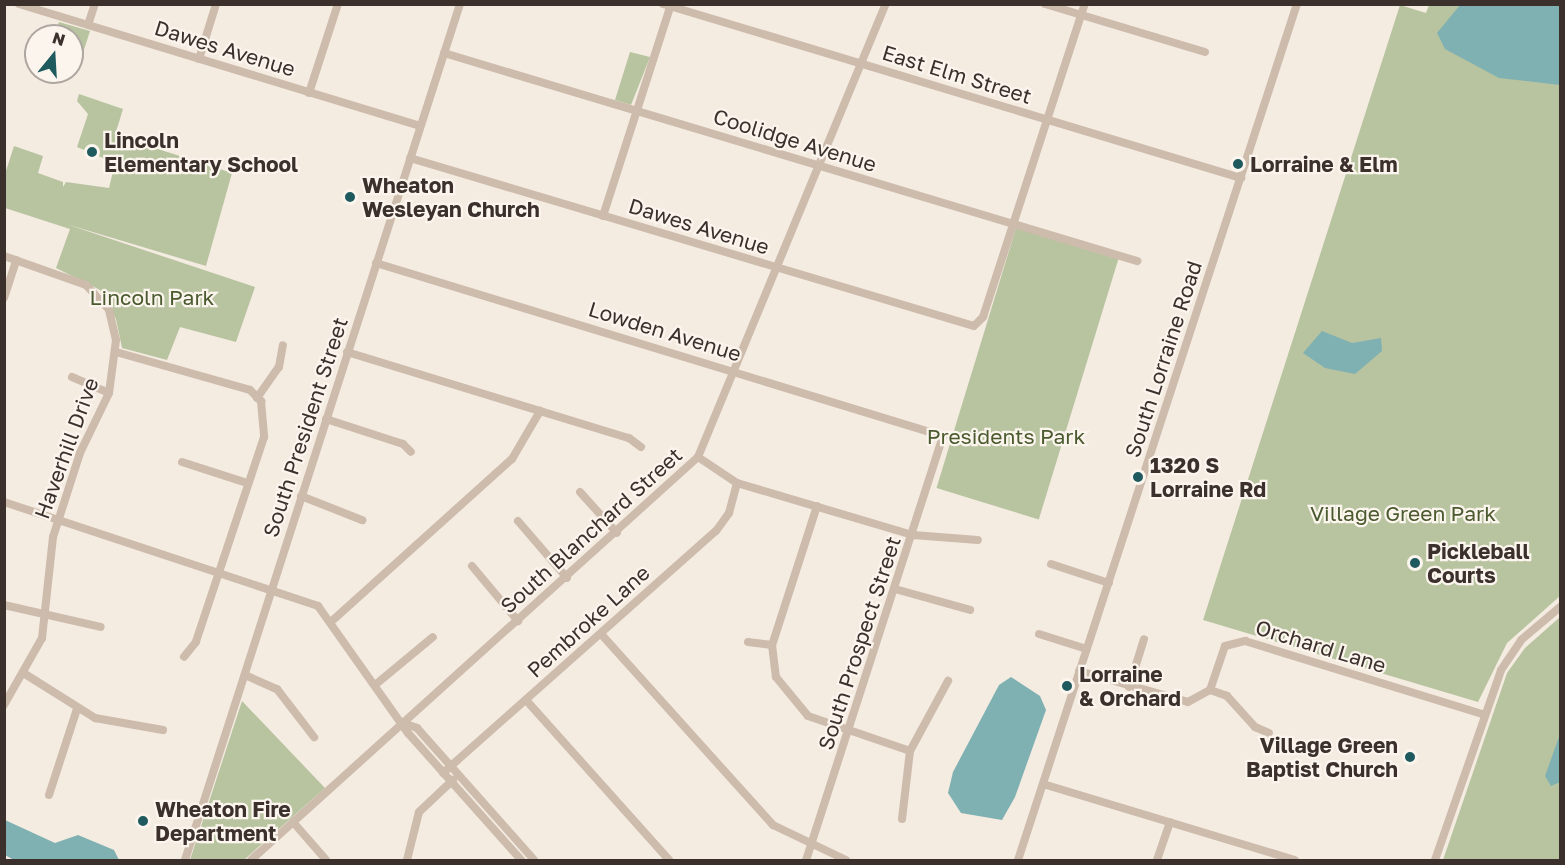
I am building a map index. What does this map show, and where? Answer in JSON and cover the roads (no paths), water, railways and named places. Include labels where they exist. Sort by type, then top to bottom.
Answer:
[{"type":"street","name":"Dawes Avenue","points":[[19,4],[420,126]]},
{"type":"street","points":[[88,26],[95,4]]},
{"type":"street","points":[[199,59],[216,4]]},
{"type":"street","points":[[309,93],[338,4]]},
{"type":"street","name":"South President Street","points":[[186,861],[460,4]]},
{"type":"street","name":"South Blanchard Street","points":[[251,861],[406,724],[698,457],[737,371],[865,65],[886,4]]},
{"type":"street","points":[[1046,4],[1205,52]]},
{"type":"street","points":[[1014,225],[1085,4]]},
{"type":"street","name":"South Lorraine Road","points":[[1018,861],[1297,4]]},
{"type":"street","points":[[603,216],[668,5]]},
{"type":"street","name":"East Elm Street","points":[[668,5],[1241,178]]},
{"type":"street","name":"Coolidge Avenue","points":[[444,54],[1137,261]]},
{"type":"street","name":"Dawes Avenue","points":[[410,158],[779,269],[977,324],[1014,225]]},
{"type":"street","points":[[4,256],[16,260],[4,298]]},
{"type":"street","name":"Haverhill Drive","points":[[4,705],[26,674],[47,618],[58,522],[80,453],[109,393],[116,352],[114,325],[104,304],[79,280],[16,260]]},
{"type":"street","name":"Lowden Avenue","points":[[376,262],[943,436]]},
{"type":"street","points":[[257,398],[279,367],[283,345]]},
{"type":"street","points":[[116,352],[250,390],[257,398],[265,422],[248,483],[196,642],[184,657]]},
{"type":"street","points":[[347,352],[629,438],[641,447]]},
{"type":"street","points":[[72,377],[109,393]]},
{"type":"street","points":[[333,620],[512,459],[540,411]]},
{"type":"street","points":[[326,419],[403,444],[411,452]]},
{"type":"street","name":"South Prospect Street","points":[[806,861],[913,535],[943,436]]},
{"type":"street","points":[[698,457],[737,483],[913,535],[978,540]]},
{"type":"street","points":[[182,462],[248,483]]},
{"type":"street","name":"Pembroke Lane","points":[[443,773],[721,525],[737,483]]},
{"type":"street","points":[[580,492],[616,533]]},
{"type":"street","points":[[301,496],[362,520]]},
{"type":"street","points":[[4,502],[58,522],[217,573],[273,587],[313,603],[333,620],[375,685],[443,773],[521,861]]},
{"type":"street","points":[[817,506],[772,645],[776,677],[791,701],[814,719],[910,751]]},
{"type":"street","points":[[518,521],[567,578]]},
{"type":"street","points":[[1052,564],[1109,583]]},
{"type":"street","points":[[472,566],[518,621]]},
{"type":"street","points":[[895,589],[970,610]]},
{"type":"street","points":[[4,605],[47,618],[101,627]]},
{"type":"street","points":[[1435,861],[1483,714],[1511,654],[1560,608]]},
{"type":"street","points":[[601,634],[765,817],[811,845],[846,861]]},
{"type":"street","points":[[1039,634],[1086,649]]},
{"type":"street","points":[[375,685],[434,637]]},
{"type":"street","points":[[1129,687],[1144,639]]},
{"type":"street","name":"Orchard Lane","points":[[1210,690],[1225,646],[1245,641],[1483,714]]},
{"type":"street","points":[[748,642],[772,645]]},
{"type":"street","points":[[1079,671],[1180,703],[1199,700],[1210,690],[1227,696],[1255,727],[1269,733]]},
{"type":"street","points":[[26,674],[77,709],[111,723],[163,730]]},
{"type":"street","points":[[245,675],[277,688],[314,737]]},
{"type":"street","points":[[902,819],[910,751],[948,681]]},
{"type":"street","points":[[526,700],[669,861]]},
{"type":"street","points":[[49,795],[77,709]]},
{"type":"street","points":[[406,724],[417,728],[534,861]]},
{"type":"street","points":[[407,861],[419,812],[458,775]]},
{"type":"street","points":[[1043,784],[1295,861]]},
{"type":"street","points":[[293,822],[326,861]]},
{"type":"street","points":[[1158,861],[1170,822]]},
{"type":"water","points":[[1460,5],[1560,5],[1560,85],[1499,78],[1445,49],[1437,33]]},
{"type":"water","points":[[1322,331],[1352,343],[1381,338],[1382,351],[1355,374],[1325,368],[1303,353]]},
{"type":"water","points":[[1011,677],[1040,696],[1046,710],[1015,797],[1002,820],[961,813],[948,793],[953,772],[999,685]]},
{"type":"water","points":[[1560,734],[1560,782],[1551,786],[1545,776]]},
{"type":"water","points":[[5,820],[55,843],[78,835],[114,850],[119,860],[14,860],[5,855]]},
{"type":"place","name":"Lincoln Elementary School","points":[[92,152]]},
{"type":"place","name":"Lorraine & Elm","points":[[1238,164]]},
{"type":"place","name":"Wheaton Wesleyan Church","points":[[350,197]]},
{"type":"place","name":"1320 S Lorraine Rd","points":[[1138,477]]},
{"type":"place","name":"Pickleball Courts","points":[[1415,563]]},
{"type":"place","name":"Lorraine & Orchard","points":[[1067,686]]},
{"type":"place","name":"Village Green Baptist Church","points":[[1410,757]]},
{"type":"place","name":"Wheaton Fire Department","points":[[143,821]]},
{"type":"park label","name":"Lincoln Park","points":[[152,297]]},
{"type":"park label","name":"Presidents Park","points":[[1006,436]]},
{"type":"park label","name":"Village Green Park","points":[[1403,513]]}]
